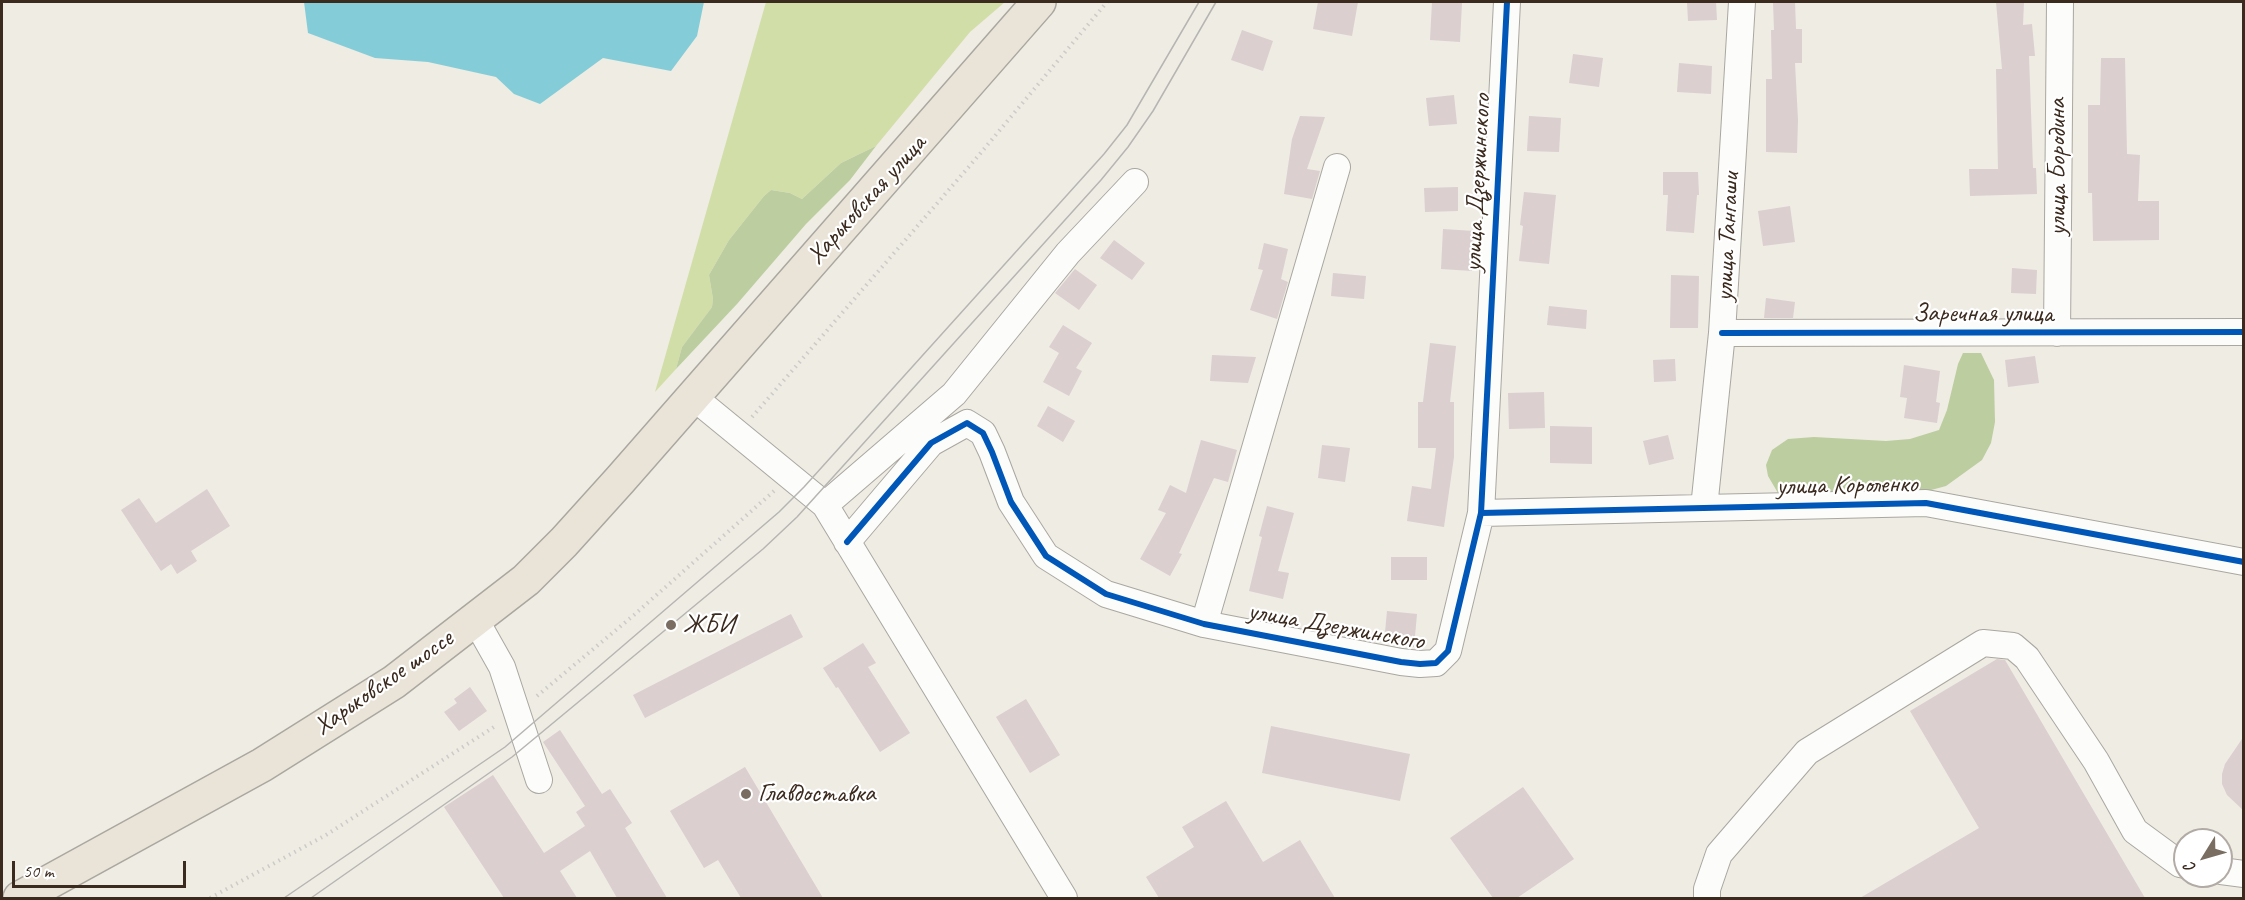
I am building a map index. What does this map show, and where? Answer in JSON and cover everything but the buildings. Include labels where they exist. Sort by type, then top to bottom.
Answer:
[{"type":"main road","name":"Харьковская улица","points":[[692,396],[1040,2]]},
{"type":"main road","name":"Харьковское шоссе","points":[[20,898],[262,765],[394,682],[526,579],[564,542],[692,396]]},
{"type":"street","name":"улица Дзержинского","points":[[847,543],[931,443],[967,423],[983,433],[1011,502],[1046,556],[1106,594],[1203,624],[1401,662],[1436,663],[1448,651],[1481,513],[1507,2]]},
{"type":"street","name":"улица Тангаши","points":[[1704,508],[1722,333],[1742,2]]},
{"type":"street","name":"улица Бородина","points":[[2057,333],[2060,2]]},
{"type":"street","name":"улица Дзержинского","points":[[1203,624],[1337,167]]},
{"type":"street","points":[[825,505],[954,394],[1068,253],[1135,182]]},
{"type":"street","name":"Заречная улица","points":[[1722,333],[2244,332]]},
{"type":"street","points":[[692,396],[825,505],[1064,898]]},
{"type":"street","name":"улица Короленко","points":[[1481,513],[1926,503],[2244,562]]},
{"type":"street","points":[[475,619],[502,667],[539,780]]},
{"type":"street","points":[[1707,898],[1707,890],[1719,854],[1807,752],[1983,643],[2013,646],[2027,658],[2096,761],[2135,831],[2173,859]]},
{"type":"path","points":[[737,433],[971,164],[1107,2]]},
{"type":"green space","points":[[766,2],[1005,2],[970,32],[876,146],[841,163],[802,199],[790,193],[771,190],[764,196],[729,240],[709,275],[712,307],[682,347],[676,369],[655,392]]},
{"type":"green space","points":[[876,146],[850,180],[806,224],[737,304],[676,369],[682,347],[712,307],[709,275],[729,240],[764,196],[771,190],[790,193],[802,199],[841,163]]},
{"type":"green space","points":[[1963,353],[1981,353],[1994,380],[1995,422],[1991,443],[1982,460],[1946,486],[1920,493],[1778,493],[1768,476],[1766,465],[1772,450],[1788,439],[1814,437],[1886,441],[1910,439],[1939,430]]},
{"type":"water","points":[[304,2],[704,2],[697,36],[671,71],[603,58],[540,104],[514,94],[496,77],[428,62],[375,58],[308,33]]},
{"type":"tram line","points":[[284,898],[505,747],[779,512],[1104,154],[1127,125],[1199,2]]},
{"type":"tram line","points":[[311,898],[512,757],[763,549],[797,517],[1101,180],[1128,147],[1153,111],[1216,2]]},
{"type":"cycle path","points":[[847,542],[931,443],[967,423],[983,433],[1011,502],[1046,556],[1106,594],[1204,624],[1401,662],[1436,663],[1448,651],[1481,513],[1507,2]]},
{"type":"cycle path","points":[[1722,333],[2244,332]]},
{"type":"cycle path","points":[[1481,513],[1926,503],[2244,562]]},
{"type":"place","name":"ЖБИ","points":[[671,625]]},
{"type":"place","name":"Главдоставка","points":[[746,794]]}]
